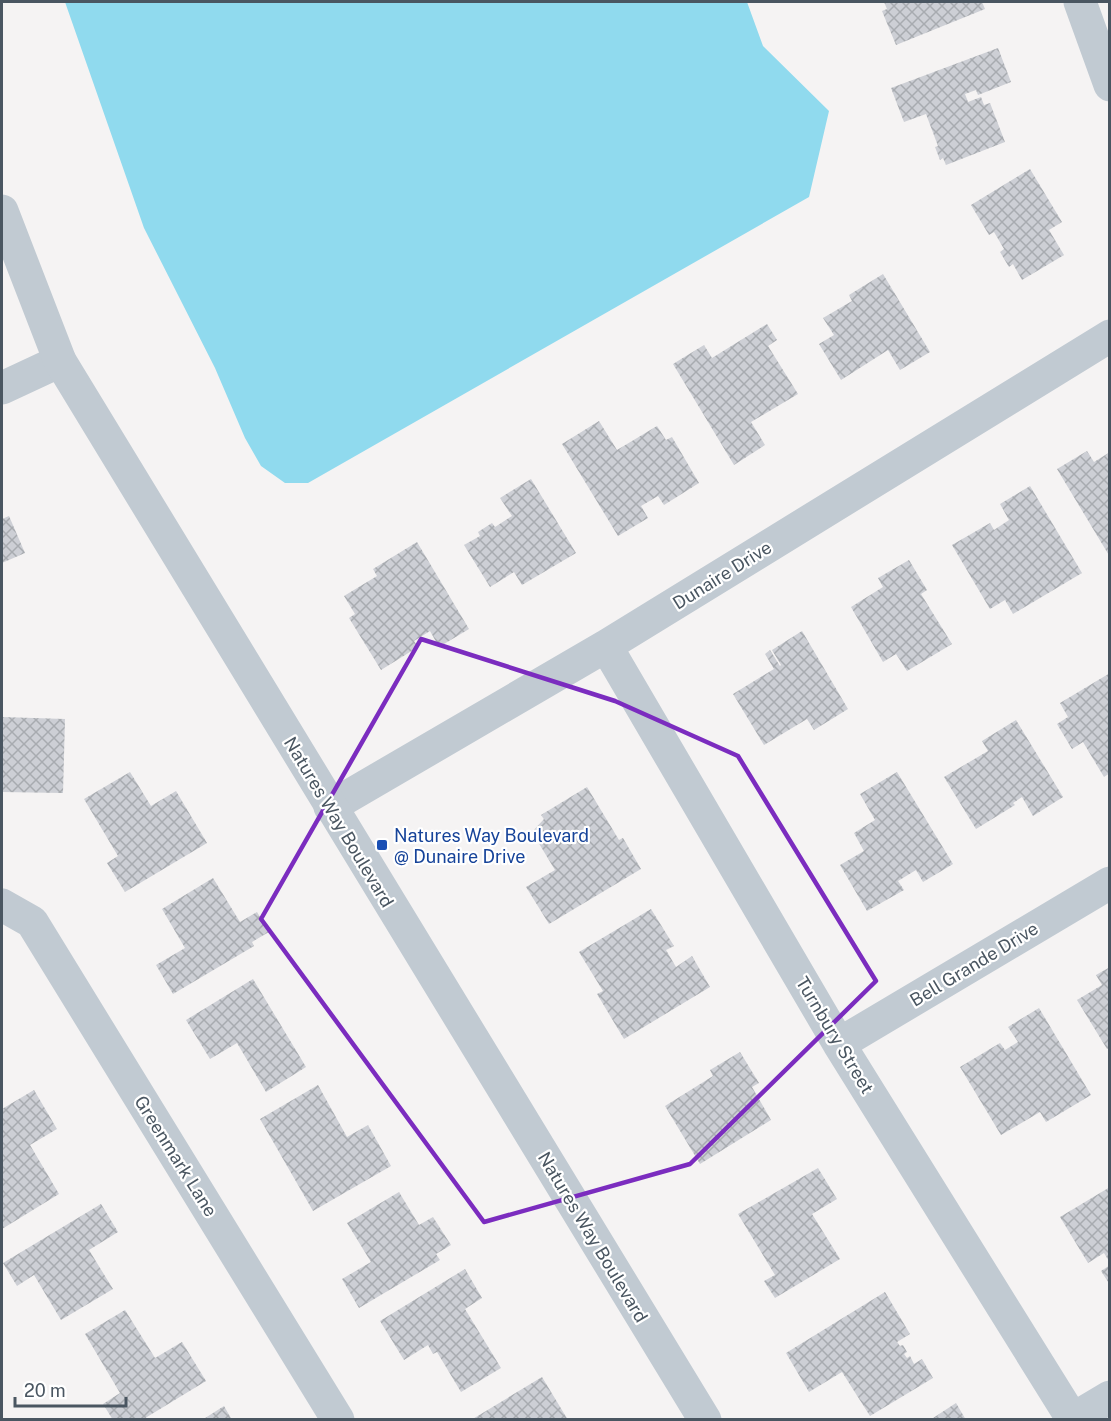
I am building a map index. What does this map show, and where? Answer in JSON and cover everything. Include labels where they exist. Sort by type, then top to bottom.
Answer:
[{"type":"street","points":[[1080,2],[1110,85]]},
{"type":"street","name":"Natures Way Boulevard","points":[[2,211],[60,361],[705,1419]]},
{"type":"street","name":"Dunaire Drive","points":[[330,807],[606,646],[1110,336]]},
{"type":"street","points":[[2,388],[60,361]]},
{"type":"street","name":"Turnbury Street","points":[[606,646],[839,1044],[1073,1419]]},
{"type":"street","name":"Bell Grande Drive","points":[[839,1044],[1110,883]]},
{"type":"street","name":"Greenmark Lane","points":[[2,905],[32,922],[338,1419]]},
{"type":"street","points":[[1073,1419],[1110,1397]]},
{"type":"highlighted area","points":[[421,639],[615,701],[738,756],[876,981],[690,1164],[484,1222],[261,919]]},
{"type":"water","points":[[65,2],[747,2],[763,46],[829,111],[809,197],[308,483],[285,483],[261,466],[245,438],[215,368],[144,228]]},
{"type":"building","points":[[884,2],[982,2],[985,9],[896,45],[882,11],[887,9]]},
{"type":"building","points":[[998,48],[1011,82],[978,95],[976,90],[965,94],[968,102],[981,97],[984,105],[990,103],[1005,142],[946,165],[943,158],[940,160],[935,147],[938,146],[926,114],[904,122],[891,88]]},
{"type":"building","points":[[1030,169],[1062,222],[1049,230],[1064,255],[1022,280],[1013,264],[1009,267],[1000,252],[1004,249],[994,232],[989,235],[971,205]]},
{"type":"building","points":[[883,274],[930,352],[900,370],[888,350],[841,380],[819,344],[834,335],[823,318],[852,301],[849,295]]},
{"type":"building","points":[[767,324],[777,340],[768,346],[798,394],[751,422],[765,445],[734,465],[673,364],[704,345],[712,358]]},
{"type":"building","points":[[599,421],[617,450],[657,426],[666,440],[672,437],[699,483],[664,505],[658,496],[641,506],[648,518],[618,536],[562,444]]},
{"type":"building","points":[[1087,451],[1094,462],[1110,452],[1110,557],[1057,469]]},
{"type":"building","points":[[531,479],[576,553],[522,585],[514,572],[490,587],[464,545],[480,536],[478,532],[492,523],[495,527],[512,516],[500,498]]},
{"type":"building","points":[[1030,486],[1082,573],[1013,614],[1005,600],[990,609],[952,545],[990,523],[994,530],[1009,520],[1000,504]]},
{"type":"building","points":[[9,516],[25,553],[2,563],[2,519]]},
{"type":"building","points":[[417,542],[469,629],[439,647],[430,631],[414,641],[418,647],[381,670],[349,618],[355,614],[344,596],[377,576],[373,569]]},
{"type":"building","points":[[909,560],[927,590],[921,594],[952,644],[907,671],[896,654],[883,662],[851,607],[883,587],[878,578]]},
{"type":"building","points":[[802,631],[848,709],[814,730],[807,719],[764,745],[733,694],[774,669],[765,654],[770,650],[780,666],[772,650]]},
{"type":"building","points":[[1110,673],[1110,773],[1104,777],[1083,742],[1072,749],[1057,724],[1068,717],[1060,703]]},
{"type":"building","points":[[2,717],[65,719],[63,793],[2,792]]},
{"type":"building","points":[[1016,720],[1063,797],[1033,816],[1022,797],[1013,803],[1015,805],[976,829],[944,777],[988,751],[982,741]]},
{"type":"building","points":[[130,772],[151,806],[176,791],[207,843],[125,892],[107,863],[118,856],[84,799]]},
{"type":"building","points":[[897,772],[953,864],[923,882],[916,870],[898,881],[904,890],[867,911],[840,865],[864,851],[854,833],[875,820],[860,794]]},
{"type":"building","points":[[587,787],[619,840],[623,838],[641,869],[549,924],[526,887],[555,870],[532,832],[544,819],[541,815]]},
{"type":"building","points":[[213,878],[240,922],[257,912],[269,932],[252,942],[254,946],[173,994],[156,965],[185,948],[162,909]]},
{"type":"building","points":[[651,909],[674,946],[666,950],[676,967],[692,956],[710,987],[624,1039],[597,994],[603,991],[579,952]]},
{"type":"building","points":[[1110,967],[1110,1048],[1107,1049],[1077,1000],[1102,985],[1096,975]]},
{"type":"building","points":[[253,979],[306,1067],[266,1092],[237,1043],[210,1059],[186,1020]]},
{"type":"building","points":[[1039,1008],[1091,1095],[1046,1122],[1040,1112],[1001,1135],[960,1067],[1000,1043],[1005,1050],[1018,1042],[1008,1027]]},
{"type":"building","points":[[740,1052],[759,1083],[752,1087],[771,1120],[700,1164],[665,1106],[713,1076],[710,1070]]},
{"type":"building","points":[[318,1085],[347,1137],[368,1125],[391,1166],[313,1211],[260,1119]]},
{"type":"building","points":[[34,1090],[57,1129],[30,1145],[59,1194],[2,1229],[2,1109]]},
{"type":"building","points":[[818,1168],[837,1199],[812,1214],[840,1259],[775,1298],[764,1281],[775,1275],[738,1214]]},
{"type":"building","points":[[1110,1187],[1110,1263],[1104,1253],[1088,1263],[1060,1217]]},
{"type":"building","points":[[399,1192],[419,1225],[433,1217],[451,1245],[436,1254],[440,1260],[359,1308],[342,1279],[371,1262],[347,1223]]},
{"type":"building","points":[[101,1204],[118,1232],[89,1250],[113,1289],[61,1320],[34,1275],[17,1286],[3,1263]]},
{"type":"building","points":[[1110,1265],[1110,1285],[1101,1271]]},
{"type":"building","points":[[465,1269],[482,1298],[465,1309],[501,1368],[461,1392],[437,1352],[433,1354],[428,1345],[404,1360],[380,1321]]},
{"type":"building","points":[[885,1292],[910,1334],[897,1342],[900,1346],[903,1345],[907,1352],[904,1354],[907,1358],[910,1356],[914,1364],[922,1359],[933,1378],[870,1416],[842,1372],[809,1392],[786,1353]]},
{"type":"building","points":[[125,1310],[155,1358],[182,1342],[206,1381],[142,1420],[113,1420],[103,1404],[120,1393],[85,1334]]},
{"type":"building","points":[[542,1377],[568,1420],[471,1420]]},
{"type":"building","points":[[956,1403],[966,1420],[930,1420]]},
{"type":"building","points":[[224,1406],[232,1420],[202,1420]]},
{"type":"place","name":"Natures Way Boulevard @ Dunaire Drive","points":[[382,845]]}]
